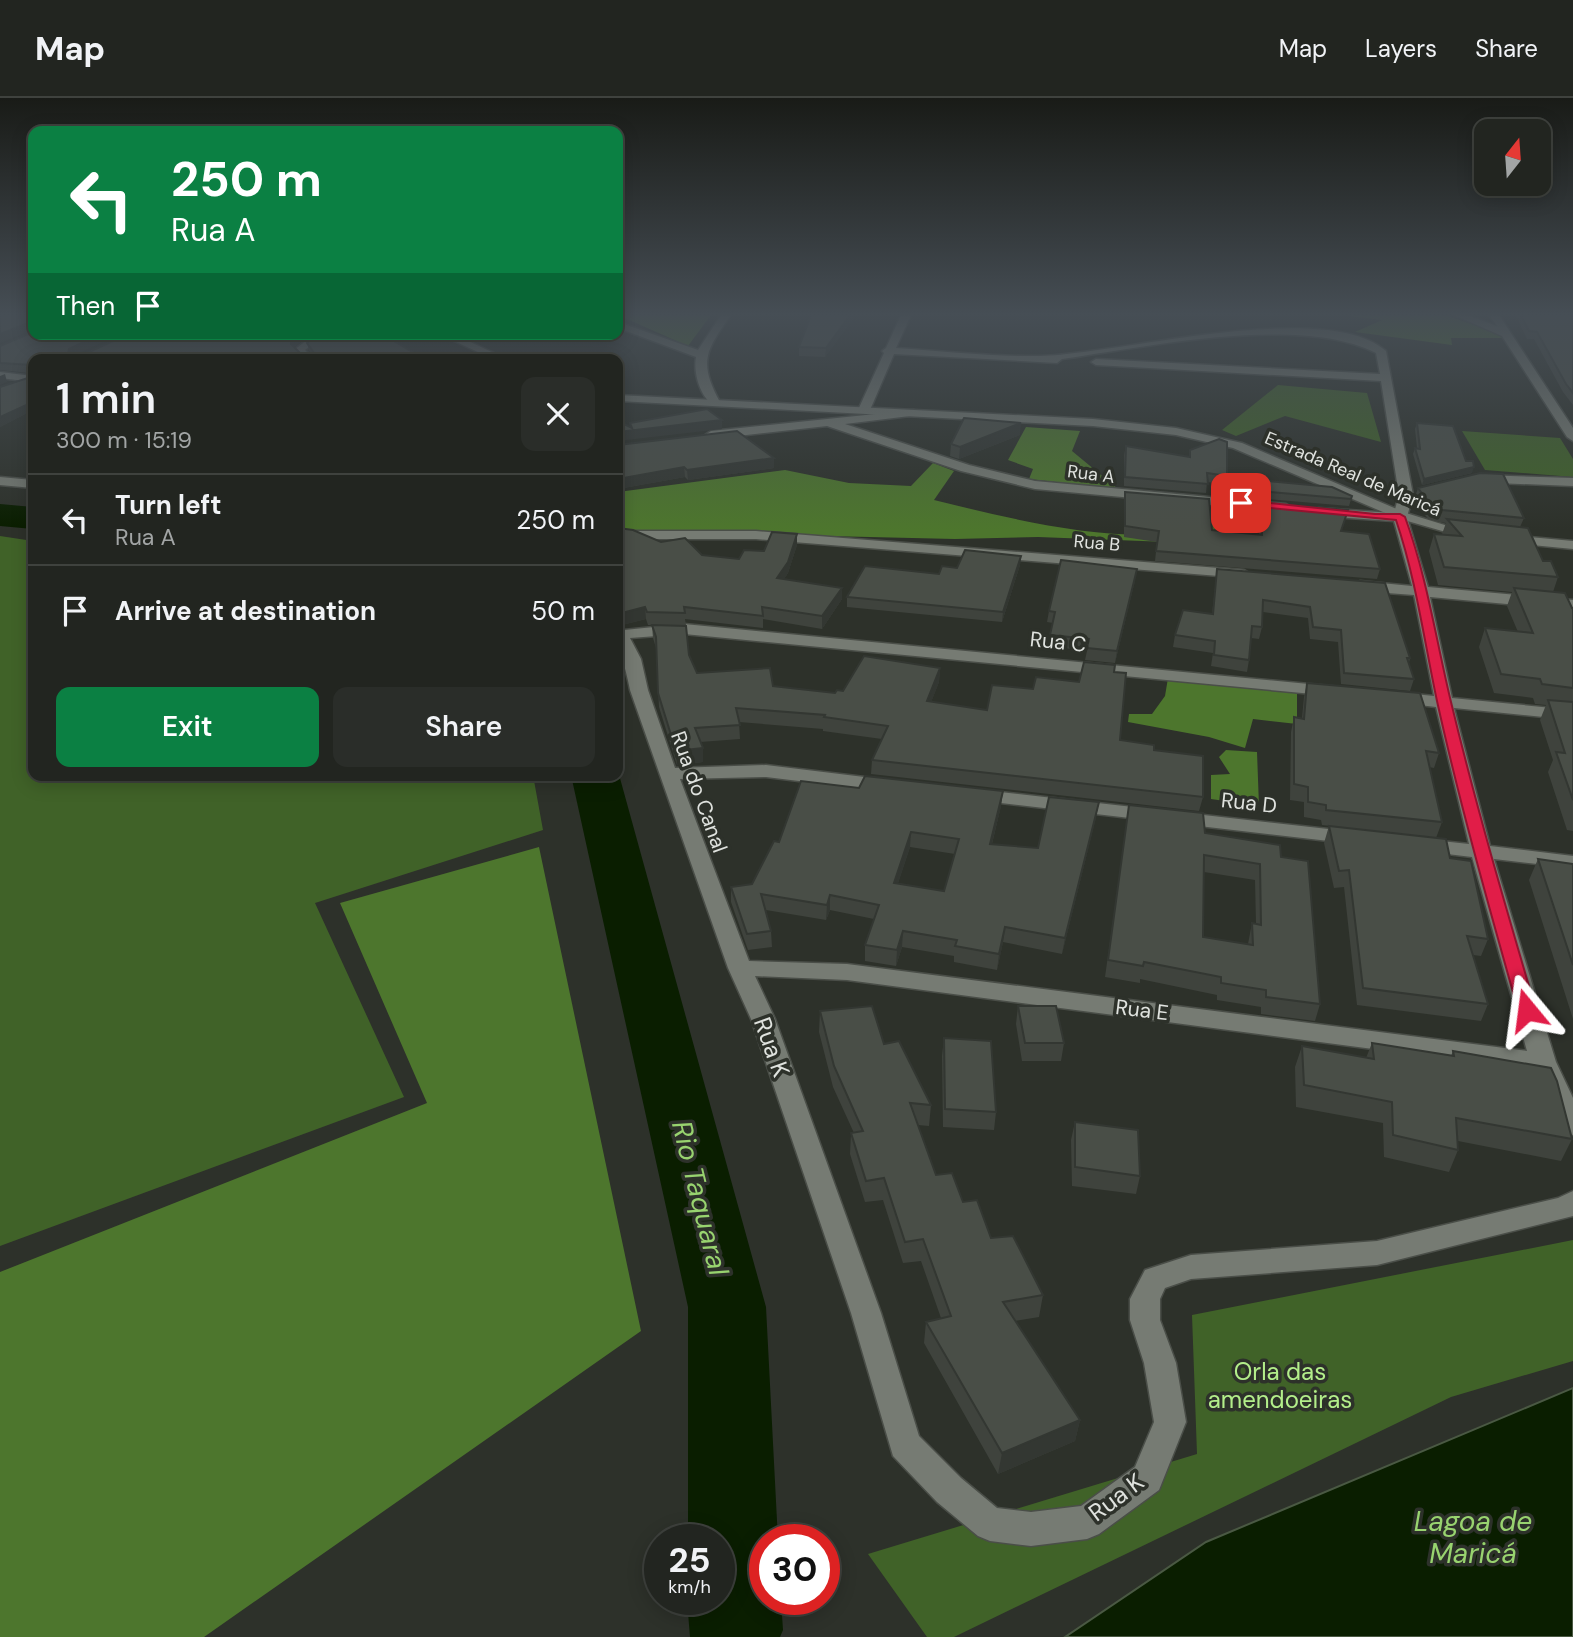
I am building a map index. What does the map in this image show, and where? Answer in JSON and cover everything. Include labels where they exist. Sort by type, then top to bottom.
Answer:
[{"type":"street","points":[[706,387],[714,402]]},
{"type":"street","points":[[864,410],[873,387]]},
{"type":"street","points":[[1389,387],[1413,493],[1400,517],[1422,592],[1444,702],[1481,851],[1543,1062],[1573,1125]]},
{"type":"street","points":[[1541,387],[1573,437]]},
{"type":"street","name":"Estrada Real de Maricá","points":[[623,398],[1117,426],[1203,436],[1262,455],[1400,517],[1436,529],[1476,536],[1573,545]]},
{"type":"street","points":[[692,438],[914,413]]},
{"type":"street","name":"Rua A","points":[[830,423],[965,468],[1035,485],[1400,517]]},
{"type":"street","points":[[1464,481],[1520,479],[1573,482]]},
{"type":"street","points":[[0,481],[28,484]]},
{"type":"street","name":"Rua B","points":[[623,535],[757,536],[1262,576]]},
{"type":"street","points":[[1342,584],[1573,605]]},
{"type":"street","name":"Rua C","points":[[623,634],[684,629],[1348,693]]},
{"type":"street","name":"Rua do Canal","points":[[623,640],[633,659],[639,690],[668,774],[740,968]]},
{"type":"street","points":[[1375,695],[1573,715]]},
{"type":"street","points":[[668,774],[766,771],[909,788]]},
{"type":"street","name":"Rua D","points":[[950,793],[1372,839]]},
{"type":"street","points":[[1399,842],[1573,862]]},
{"type":"street","name":"Rua E","points":[[740,968],[847,972],[1543,1062]]},
{"type":"street","name":"Rua K","points":[[740,968],[763,1019],[866,1313],[905,1445],[949,1490],[990,1524],[1031,1529],[1087,1522],[1147,1478],[1170,1422],[1160,1363],[1145,1320],[1145,1299],[1155,1279],[1191,1267],[1377,1253],[1566,1207],[1573,1202]]},
{"type":"green space","points":[[1276,387],[1298,387],[1367,393],[1381,442],[1285,416],[1236,436],[1222,430]]},
{"type":"green space","points":[[1026,427],[1080,431],[1072,451],[1118,489],[1029,479],[1033,469],[1008,460]]},
{"type":"green space","points":[[1462,431],[1560,438],[1573,459],[1573,477],[1485,470]]},
{"type":"green space","points":[[933,463],[954,471],[934,500],[1037,523],[1106,533],[1176,534],[1211,529],[1216,506],[1243,512],[1240,535],[1168,542],[1038,537],[955,539],[623,531],[623,491],[785,470],[849,483],[911,486]]},
{"type":"green space","points":[[0,536],[28,540],[28,781],[534,781],[543,830],[315,903],[404,1097],[0,1246]]},
{"type":"green space","points":[[1168,678],[1297,693],[1297,724],[1253,719],[1245,748],[1209,737],[1128,722],[1129,714],[1152,714],[1165,696]]},
{"type":"green space","points":[[1226,750],[1257,752],[1259,806],[1211,799],[1211,775],[1230,774],[1219,757]]},
{"type":"green space","points":[[539,847],[641,1331],[204,1637],[0,1637],[0,1272],[427,1103],[340,903]]},
{"type":"green space","name":"Orla das amendoeiras","points":[[1573,1240],[1573,1361],[1451,1397],[954,1637],[927,1637],[868,1554],[1197,1454],[1192,1315]]},
{"type":"water","name":"Lagoa de Maricá","points":[[1573,1388],[1573,1637],[1065,1637],[1206,1542]]},
{"type":"building","points":[[0,387],[28,387],[28,404],[0,417]]},
{"type":"building","points":[[707,409],[722,420],[623,431],[623,424],[632,428],[630,423]]},
{"type":"building","points":[[964,418],[1021,423],[960,447],[951,444]]},
{"type":"building","points":[[1417,423],[1453,426],[1466,461],[1473,461],[1474,467],[1424,479],[1415,448],[1420,449]]},
{"type":"building","points":[[737,431],[774,458],[687,470],[684,467],[623,478],[623,444]]},
{"type":"building","points":[[1219,439],[1227,442],[1227,476],[1207,473],[1208,484],[1125,477],[1126,446],[1190,457],[1190,450]]},
{"type":"building","points":[[1480,473],[1503,474],[1524,518],[1442,510],[1432,506],[1418,488]]},
{"type":"building","points":[[1258,480],[1332,487],[1352,496],[1351,499],[1258,491]]},
{"type":"building","points":[[1125,492],[1209,499],[1212,530],[1262,535],[1260,503],[1348,510],[1341,531],[1369,534],[1380,569],[1156,551],[1159,531],[1125,526]]},
{"type":"building","points":[[1447,519],[1528,528],[1543,561],[1551,561],[1558,577],[1444,567],[1434,534],[1462,536]]},
{"type":"building","points":[[623,529],[661,542],[685,538],[702,555],[739,559],[744,550],[764,551],[772,532],[797,534],[788,562],[777,578],[842,588],[822,616],[762,607],[763,616],[684,607],[685,613],[647,612],[645,607],[623,613]]},
{"type":"building","points":[[965,550],[1021,556],[1003,612],[847,597],[865,566],[939,574],[942,566],[957,568]]},
{"type":"building","points":[[1061,560],[1137,569],[1117,651],[1087,648],[1089,639],[1050,635],[1055,612],[1049,611]]},
{"type":"building","points":[[1217,569],[1385,583],[1410,658],[1407,658],[1414,679],[1344,673],[1341,630],[1313,627],[1310,607],[1263,600],[1262,627],[1252,626],[1249,660],[1214,655],[1215,641],[1175,635],[1183,610],[1213,614]]},
{"type":"building","points":[[1514,588],[1565,593],[1573,608],[1573,688],[1542,684],[1540,679],[1501,674],[1485,628],[1533,633]]},
{"type":"building","points":[[652,625],[686,626],[689,655],[697,673],[770,668],[773,686],[835,693],[837,690],[843,691],[864,656],[940,668],[927,701],[987,710],[992,685],[1033,689],[1036,677],[1079,682],[1084,662],[1115,665],[1114,672],[1126,673],[1120,740],[1154,745],[1154,750],[1203,756],[1203,797],[872,760],[888,726],[824,717],[825,715],[736,708],[740,725],[695,728],[703,748],[676,751],[658,693],[656,637]]},
{"type":"building","points":[[1307,683],[1420,693],[1439,753],[1426,751],[1442,822],[1326,810],[1326,805],[1308,802],[1308,787],[1294,784],[1294,717],[1304,719]]},
{"type":"building","points":[[1548,700],[1573,702],[1573,800],[1556,752],[1565,753]]},
{"type":"building","points":[[865,776],[1003,791],[990,844],[1038,848],[1049,797],[1099,802],[1065,938],[1005,927],[999,954],[955,946],[957,940],[903,931],[897,950],[865,945],[879,905],[830,895],[827,905],[761,894],[771,931],[747,934],[731,887],[752,884],[774,841],[779,842],[801,781],[859,788]],"holes":[[[911,832],[959,839],[944,891],[894,883]]]},
{"type":"building","points":[[1129,805],[1203,813],[1205,833],[1280,845],[1281,857],[1308,861],[1320,1004],[1266,997],[1266,990],[1221,983],[1221,977],[1144,962],[1143,966],[1108,960]],"holes":[[[1204,855],[1260,864],[1261,925],[1252,923],[1253,945],[1203,937]]]},
{"type":"building","points":[[1329,826],[1446,839],[1450,858],[1471,861],[1488,939],[1467,936],[1488,1004],[1363,988],[1349,870],[1339,871]]},
{"type":"building","points":[[1538,859],[1573,864],[1573,965]]},
{"type":"building","points":[[872,1006],[884,1044],[899,1041],[931,1105],[910,1103],[936,1175],[952,1173],[963,1202],[977,1200],[991,1238],[1013,1236],[1043,1295],[1003,1302],[1080,1420],[1002,1453],[926,1322],[951,1316],[923,1239],[905,1242],[884,1178],[866,1181],[851,1133],[863,1131],[834,1066],[820,1011]]},
{"type":"building","points":[[1018,1006],[1056,1006],[1064,1043],[1025,1043]]},
{"type":"building","points":[[944,1038],[991,1041],[996,1112],[945,1109]]},
{"type":"building","points":[[1372,1043],[1454,1056],[1453,1051],[1551,1068],[1572,1139],[1456,1118],[1458,1150],[1393,1135],[1392,1102],[1304,1085],[1302,1046],[1374,1059]]},
{"type":"building","points":[[1075,1122],[1138,1130],[1140,1176],[1075,1167]]},
{"type":"waterway","name":"Rio Taquaral","points":[[0,515],[28,518]]},
{"type":"waterway","name":"Rio Taquaral","points":[[597,781],[727,1307],[735,1630]]},
{"type":"route","points":[[1241,503],[1375,517],[1400,517],[1414,558],[1444,702],[1481,851],[1527,1010]]}]
